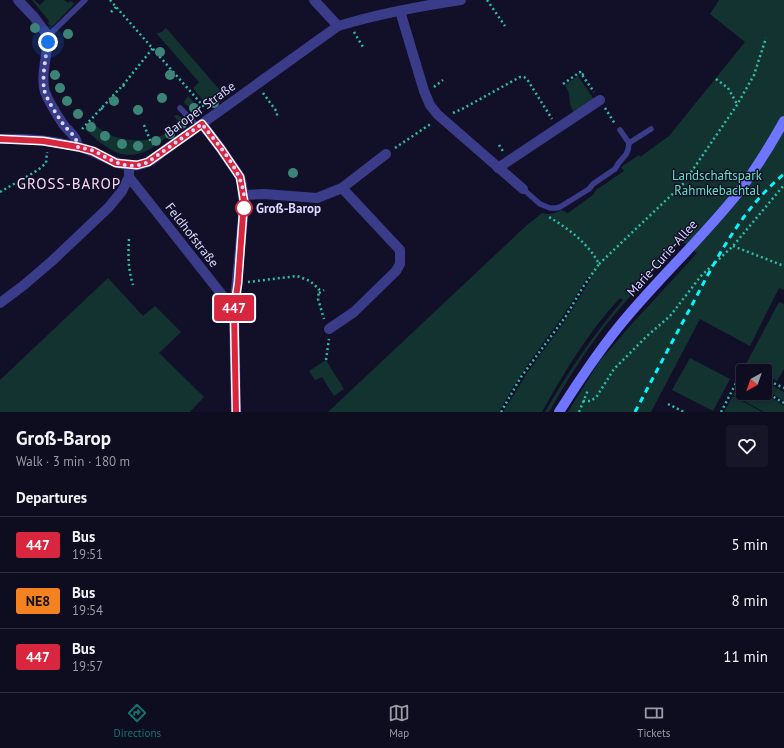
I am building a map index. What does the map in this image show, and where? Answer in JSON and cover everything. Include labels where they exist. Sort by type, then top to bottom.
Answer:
[{"type":"street","points":[[0,303],[46,266],[109,207],[122,191],[129,177],[129,165],[116,163],[77,142],[63,124],[45,90],[44,79],[48,36],[38,21],[18,0]]},
{"type":"street","points":[[314,0],[343,25]]},
{"type":"street","name":"Baroper Straße","points":[[129,165],[145,163],[161,153],[257,84],[343,25],[367,17],[400,11],[423,3],[462,0]]},
{"type":"street","points":[[400,11],[424,91],[430,104],[441,118],[523,189]]},
{"type":"street","points":[[498,168],[600,100]]},
{"type":"street","name":"Marie-Curie-Allee","points":[[559,412],[600,350],[738,192],[767,151],[784,121]]},
{"type":"street","points":[[200,126],[221,149],[240,177],[243,195],[244,208],[238,283],[234,310],[236,412]]},
{"type":"street","points":[[0,139],[77,142]]},
{"type":"street","points":[[243,195],[264,194],[317,198],[342,188],[386,154]]},
{"type":"street","name":"Feldhofstraße","points":[[129,177],[234,310]]},
{"type":"street","points":[[329,329],[354,312],[396,271],[400,264],[400,250],[342,188]]},
{"type":"lane","points":[[48,36],[84,0]]},
{"type":"lane","points":[[180,108],[200,126]]},
{"type":"lane","points":[[629,143],[651,128]]},
{"type":"lane","points":[[523,189],[540,204],[546,207],[560,207],[589,189],[593,184],[615,169],[629,152],[629,143],[620,130]]},
{"type":"path","points":[[110,0],[212,116]]},
{"type":"path","points":[[487,0],[505,26]]},
{"type":"path","points":[[111,12],[116,7]]},
{"type":"path","points":[[343,25],[363,47]]},
{"type":"path","points":[[501,412],[521,377],[566,316],[599,264],[683,184],[737,104],[754,75],[766,38]]},
{"type":"path","points":[[77,142],[101,108],[123,85],[153,48]]},
{"type":"path","points":[[563,84],[580,72],[616,124]]},
{"type":"path","points":[[582,75],[586,72]]},
{"type":"path","points":[[386,154],[441,118],[464,108],[520,77],[527,79],[558,127]]},
{"type":"path","points":[[716,79],[728,88],[737,104]]},
{"type":"path","points":[[257,84],[277,112],[277,118]]},
{"type":"path","points":[[123,85],[126,88]]},
{"type":"path","points":[[101,108],[105,111]]},
{"type":"path","points":[[144,125],[150,140],[161,153]]},
{"type":"path","points":[[0,192],[38,170],[46,162],[48,142]]},
{"type":"path","points":[[579,412],[584,401],[591,401],[598,396],[614,369],[647,336],[666,321],[700,276],[733,246],[784,186]]},
{"type":"path","points":[[544,215],[587,246],[599,264]]},
{"type":"path","points":[[129,239],[129,274],[133,285]]},
{"type":"path","points":[[733,246],[784,266]]},
{"type":"path","points":[[238,283],[297,276],[310,281],[319,289],[318,299],[329,329],[329,344],[326,360]]},
{"type":"path","points":[[319,293],[324,290]]},
{"type":"path","points":[[772,382],[784,388]]},
{"type":"path","points":[[721,412],[736,383]]},
{"type":"path","points":[[772,396],[784,403]]},
{"type":"path","points":[[668,404],[684,412]]},
{"type":"green space","points":[[32,0],[40,5],[45,0],[64,0],[68,3],[71,1],[74,4],[53,26],[51,26],[48,24],[49,21]]},
{"type":"green space","name":"Landschaftspark Rahmkebachtal","points":[[719,0],[784,0],[784,290],[779,288],[750,346],[700,319],[651,412],[568,412],[599,362],[697,253],[682,241],[631,295],[602,330],[574,370],[549,412],[545,412],[581,354],[623,300],[620,298],[587,338],[542,412],[503,412],[527,373],[565,321],[592,277],[589,275],[563,316],[530,361],[499,412],[328,412],[527,225],[542,213],[552,214],[561,210],[568,213],[593,195],[596,190],[624,171],[621,167],[639,155],[640,157],[669,136],[745,42],[710,14]]},
{"type":"green space","points":[[166,28],[225,96],[209,108],[193,88],[199,82],[156,33],[162,32]]},
{"type":"green space","points":[[578,76],[595,101],[575,113],[572,109],[569,93],[565,85]]},
{"type":"green space","points":[[188,96],[203,112],[200,114],[185,104],[184,102]]},
{"type":"green space","points":[[177,115],[187,123],[156,145],[152,139],[163,135],[180,123],[174,116]]},
{"type":"green space","points":[[93,121],[95,122],[93,124],[113,136],[132,140],[148,140],[154,147],[134,155],[116,152],[101,143],[85,129]]},
{"type":"green space","points":[[108,278],[143,316],[155,306],[181,332],[159,353],[204,397],[190,412],[0,412],[0,380]]},
{"type":"green space","points":[[779,302],[784,304],[784,369],[777,381],[772,378],[772,364],[746,364]]},
{"type":"green space","points":[[690,358],[730,379],[713,411],[672,390]]},
{"type":"green space","points":[[326,360],[344,389],[334,396],[322,377],[315,380],[309,371]]},
{"type":"green space","points":[[772,386],[784,392],[784,401],[772,393]]},
{"type":"green space","points":[[736,389],[736,397],[733,395]]},
{"type":"green space","points":[[733,396],[736,398],[736,400],[740,400],[762,412],[724,412]]},
{"type":"green space","points":[[772,398],[784,406],[784,412],[764,412],[742,400],[772,400]]},
{"type":"railway","points":[[635,412],[721,252],[755,202],[784,174]]},
{"type":"bus line","name":"447","points":[[0,139],[43,141],[78,147],[93,151],[116,163],[124,165],[137,165],[148,162],[202,124],[240,177],[242,184],[244,208],[238,283],[234,310],[236,412]]},
{"type":"place","name":"Groß-Barop","points":[[244,208]]},
{"type":"district","name":"GROSS-BAROP","points":[[69,183]]},
{"type":"route","points":[[48,42],[44,79],[45,90],[63,124],[75,137],[78,147],[93,151],[116,163],[140,165],[148,162],[202,124],[240,177],[244,208]]}]
